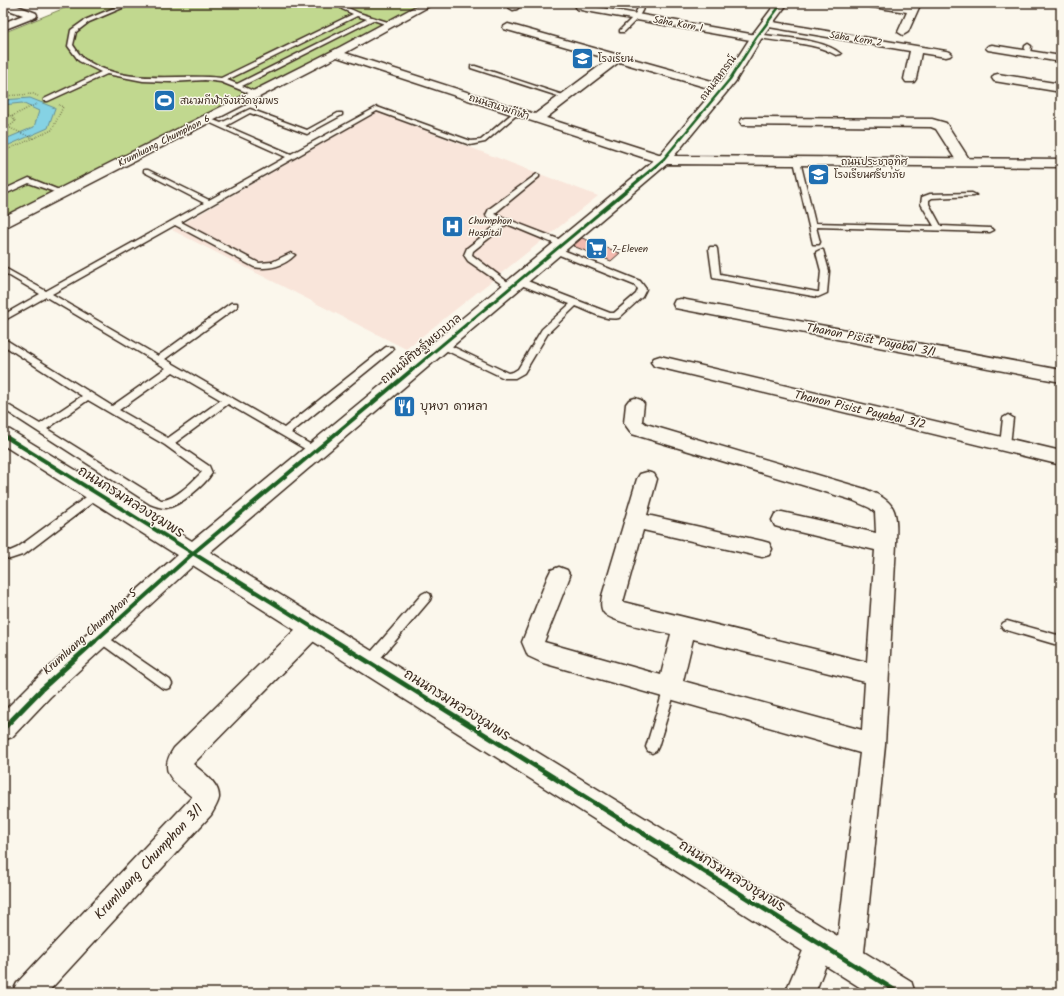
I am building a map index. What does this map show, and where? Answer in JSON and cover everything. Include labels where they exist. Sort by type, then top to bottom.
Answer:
[{"type":"street","name":"Krumluang Chumphon 6","points":[[3,223],[256,94],[430,3]]},
{"type":"street","name":"Saha Korn 1","points":[[582,3],[580,5],[581,7],[586,8],[638,12],[757,37]]},
{"type":"street","name":"ถนนสหกรณ์","points":[[663,160],[722,88],[782,3]]},
{"type":"street","points":[[865,3],[914,7],[903,32]]},
{"type":"street","points":[[3,4],[32,15],[3,27]]},
{"type":"street","name":"Saha Korn 2","points":[[767,24],[946,54]]},
{"type":"street","points":[[508,28],[722,88]]},
{"type":"street","points":[[992,48],[1028,50],[1061,59]]},
{"type":"street","points":[[910,79],[916,49]]},
{"type":"street","name":"ถนนสนามกีฬา","points":[[335,53],[663,160]]},
{"type":"street","points":[[536,119],[618,58]]},
{"type":"street","points":[[998,78],[1061,88]]},
{"type":"street","points":[[746,122],[932,123],[941,126],[964,162]]},
{"type":"street","name":"ถนนประชาอุทิศ","points":[[663,160],[1061,163]]},
{"type":"street","name":"ถนนพิศิษฐ์พยาบาล","points":[[192,554],[663,160]]},
{"type":"street","name":"Thanon Pisist Payabal 3/1","points":[[681,304],[1061,376]]},
{"type":"street","name":"Thanon Pisist Payabal 3/2","points":[[660,362],[1061,458]]},
{"type":"street","points":[[635,404],[633,423],[639,429],[858,494],[878,502],[886,513],[886,544],[873,745],[849,962]]},
{"type":"street","name":"ถนนกรมหลวงชุมพร","points":[[3,435],[899,993]]},
{"type":"street","points":[[647,479],[613,596],[612,607],[622,612],[878,675]]},
{"type":"street","points":[[636,520],[762,549]]},
{"type":"street","points":[[782,520],[886,544]]},
{"type":"street","name":"Krumluang Chumphon 5","points":[[3,729],[42,689],[192,554]]},
{"type":"street","points":[[559,576],[533,642],[536,649],[543,653],[873,745]]},
{"type":"street","points":[[670,688],[684,627]]},
{"type":"street","name":"Krumluang Chumphon 3/1","points":[[27,993],[202,806],[206,798],[206,792],[179,768],[179,762],[183,756],[312,628]]},
{"type":"street","points":[[800,993],[820,944]]},
{"type":"lane","points":[[131,3],[87,21],[73,31],[70,45],[81,60],[106,72],[143,79],[171,80],[205,78],[222,80],[256,94]]},
{"type":"lane","points":[[342,3],[344,8],[357,14],[391,24]]},
{"type":"lane","points":[[622,31],[638,12]]},
{"type":"lane","points":[[222,80],[357,14]]},
{"type":"lane","points":[[237,86],[373,18]]},
{"type":"lane","points":[[757,37],[820,46],[833,50],[838,54]]},
{"type":"lane","points":[[473,67],[566,97]]},
{"type":"lane","points":[[46,100],[106,72]]},
{"type":"lane","points":[[3,318],[377,109],[470,143],[483,141],[517,112]]},
{"type":"lane","points":[[222,126],[250,112],[307,132],[340,114]]},
{"type":"lane","points":[[206,119],[292,157]]},
{"type":"lane","points":[[797,161],[816,242]]},
{"type":"lane","points":[[146,171],[210,203]]},
{"type":"lane","points":[[506,222],[470,250],[468,255],[471,259],[514,284],[575,303],[609,316],[616,316],[639,295],[642,289],[637,284],[506,222],[490,215],[492,211],[537,176]]},
{"type":"lane","points":[[3,193],[29,180],[62,193]]},
{"type":"lane","points":[[939,229],[925,204],[925,200],[930,196],[972,195]]},
{"type":"lane","points":[[176,222],[257,265],[265,267],[272,266],[291,255]]},
{"type":"lane","points":[[812,225],[990,230]]},
{"type":"lane","points":[[713,249],[716,276],[818,295],[823,293],[825,271],[820,252]]},
{"type":"lane","points":[[3,269],[315,451]]},
{"type":"lane","points":[[442,345],[507,376],[515,375],[521,371],[545,331],[575,303]]},
{"type":"lane","points":[[158,360],[234,305]]},
{"type":"lane","points":[[3,341],[88,396],[168,443],[206,469],[207,473],[202,479],[171,503],[162,504],[154,502],[3,405]]},
{"type":"lane","points":[[284,433],[389,348]]},
{"type":"lane","points":[[113,410],[172,368]]},
{"type":"lane","points":[[40,429],[88,396]]},
{"type":"lane","points":[[168,443],[227,400]]},
{"type":"lane","points":[[1005,445],[1008,418]]},
{"type":"lane","points":[[3,552],[10,554],[21,551],[97,493]]},
{"type":"lane","points":[[369,663],[426,597]]},
{"type":"lane","points":[[1007,626],[1061,641]]},
{"type":"lane","points":[[100,637],[166,684]]},
{"type":"lane","points":[[652,747],[670,688]]},
{"type":"path","points":[[3,96],[33,94],[63,107],[52,130],[9,149],[3,150]]},
{"type":"path","points":[[3,114],[12,116],[46,100]]},
{"type":"path","points":[[3,129],[15,121],[12,116]]},
{"type":"path","points":[[8,127],[33,139]]},
{"type":"shaded area","points":[[377,112],[598,196],[406,349],[172,230]]},
{"type":"green space","name":"สนามกีฬาจังหวัดชุมพร","points":[[77,3],[430,3],[3,223],[3,33]]},
{"type":"water","points":[[30,98],[55,108],[48,128],[9,145],[3,146],[3,140],[34,127],[39,111],[22,103],[3,105],[3,100]]},
{"type":"building","name":"7-Eleven","points":[[582,238],[620,253],[611,261],[573,246]]},
{"type":"cycle path","points":[[3,729],[42,689],[192,554],[663,160],[730,79],[756,38],[782,3]]},
{"type":"cycle path","points":[[3,435],[899,993]]},
{"type":"place","name":"โรงเรียน","points":[[583,59]]},
{"type":"place","name":"สนามกีฬาจังหวัดชุมพร","points":[[165,101]]},
{"type":"place","name":"โรงเรียนศรียาภัย","points":[[818,175]]},
{"type":"place","name":"Chumphon Hospital","points":[[452,227]]},
{"type":"place","name":"7-Eleven","points":[[597,249]]},
{"type":"place","name":"บุหงา ดาหลา","points":[[404,406]]}]
